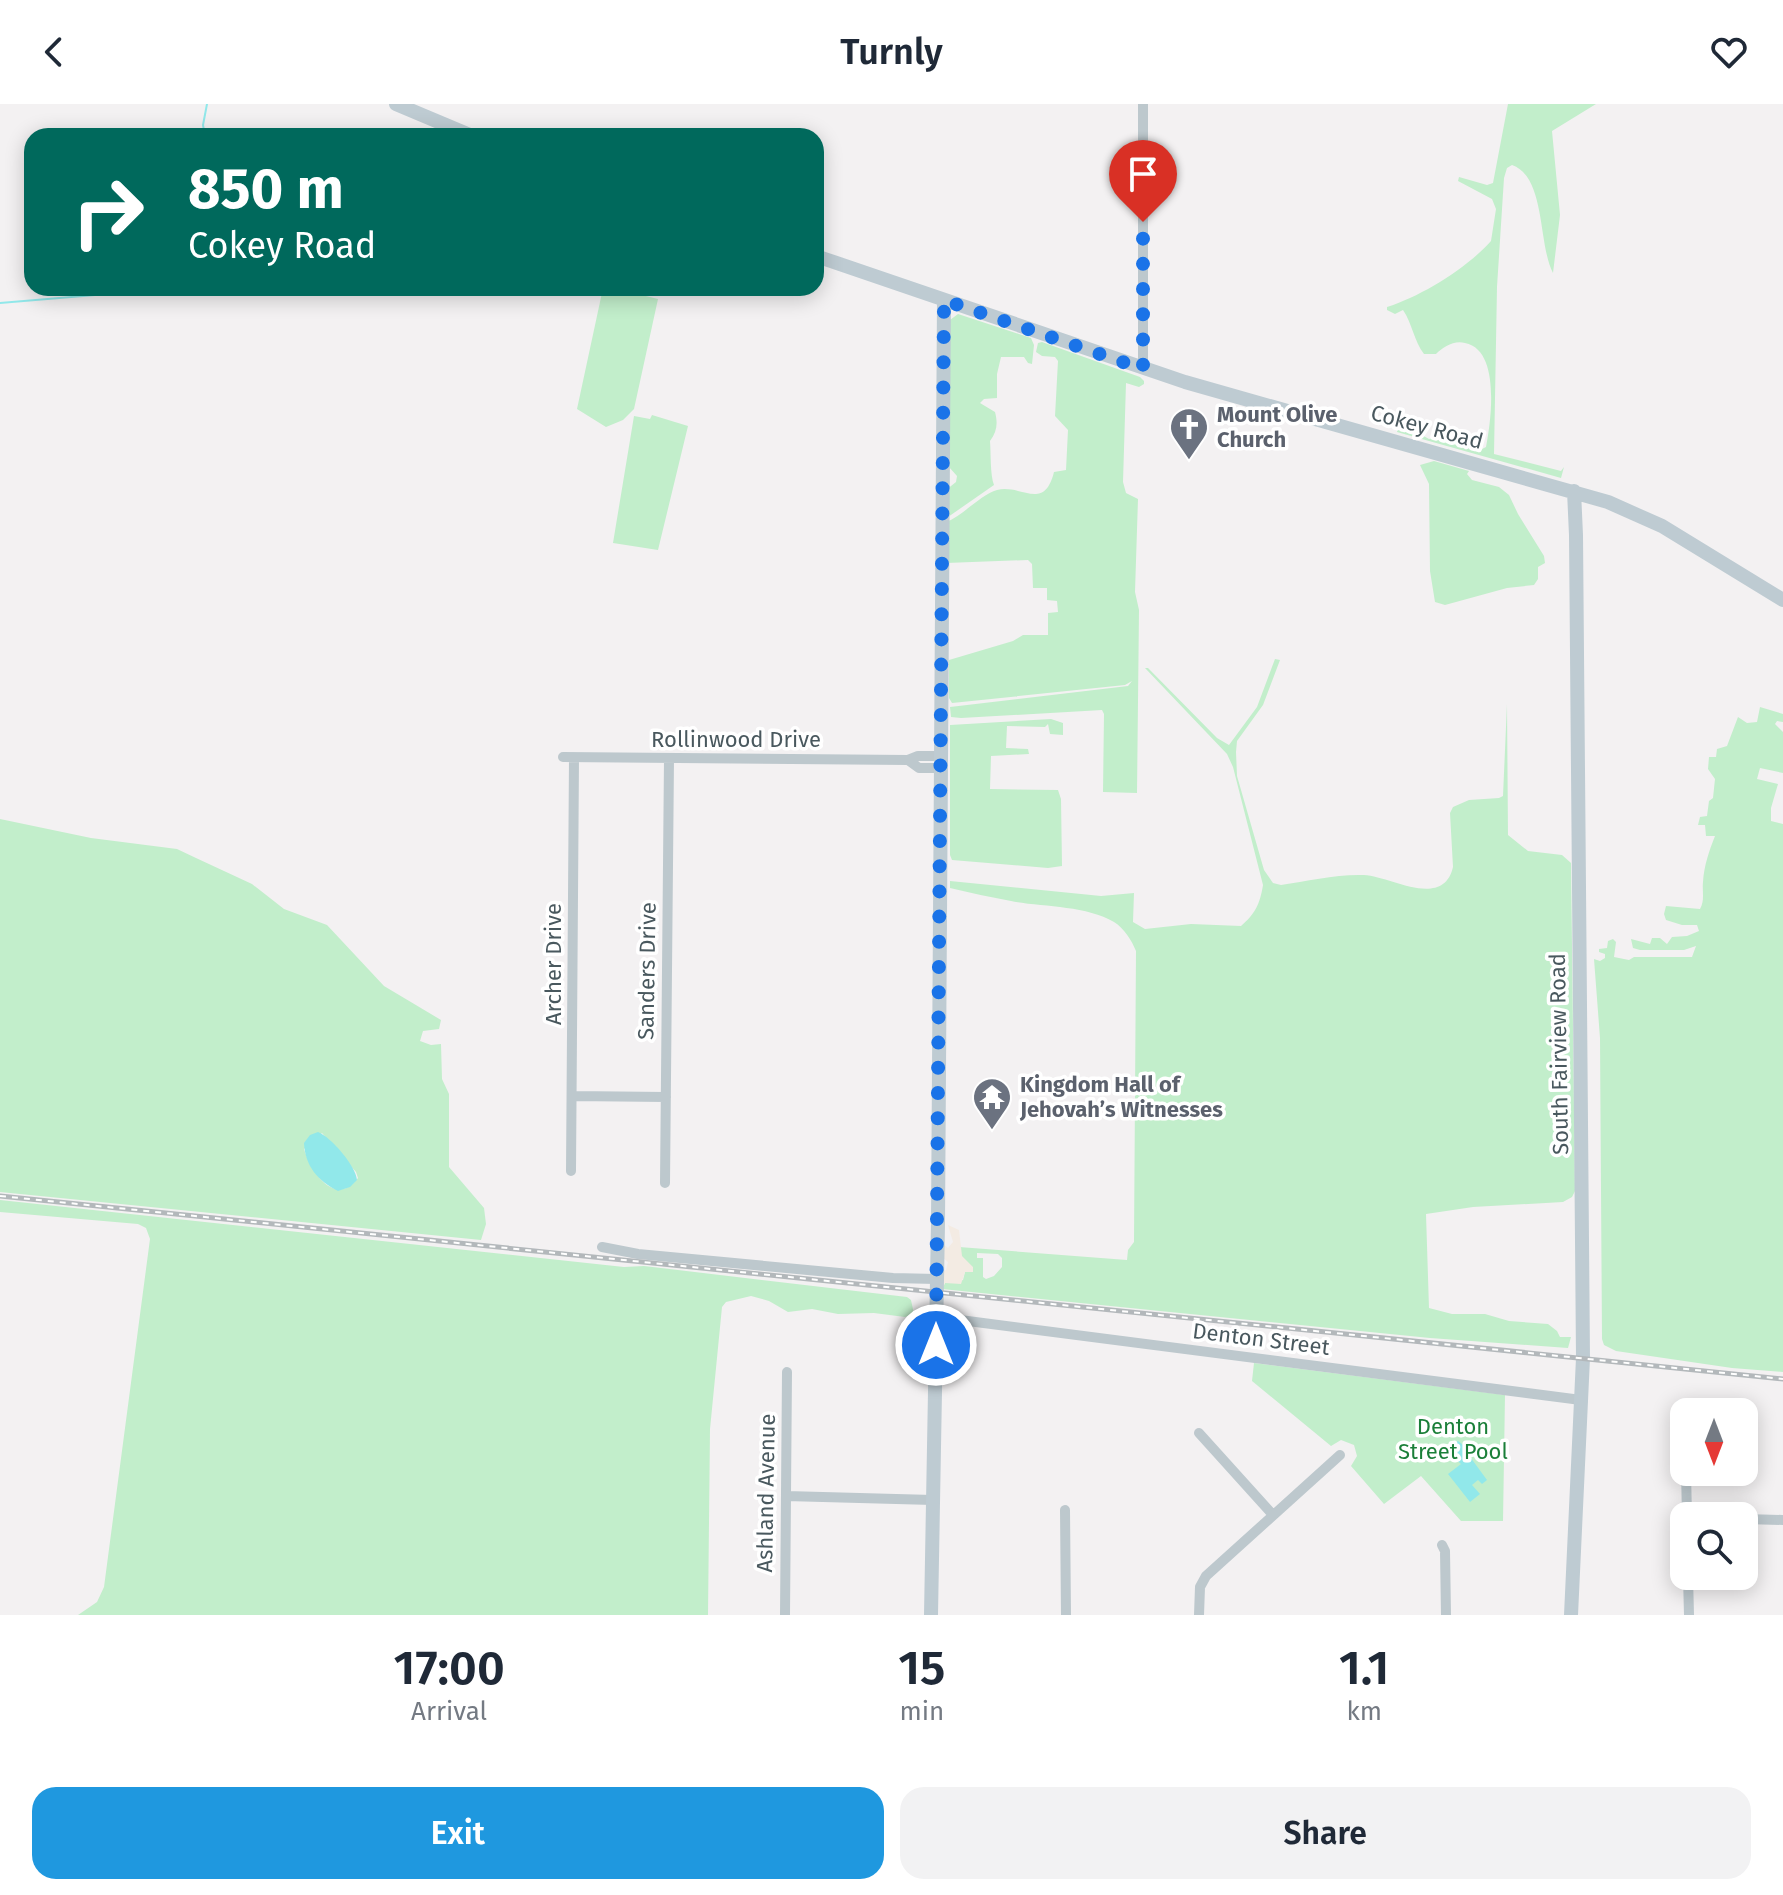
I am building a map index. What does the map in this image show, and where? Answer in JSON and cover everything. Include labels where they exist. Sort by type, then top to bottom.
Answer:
[{"type":"main road","points":[[396,104],[453,128]]},
{"type":"main road","name":"Cokey Road","points":[[824,259],[1143,369],[1608,502],[1662,526],[1783,600]]},
{"type":"main road","points":[[931,1615],[937,1317],[944,300]]},
{"type":"main road","name":"South Fairview Road","points":[[1571,1615],[1581,1400],[1582,1171],[1574,491]]},
{"type":"street","points":[[1143,104],[1143,369]]},
{"type":"street","name":"Rollinwood Drive","points":[[569,758],[908,760],[918,756],[940,762]]},
{"type":"street","name":"Archer Drive","points":[[569,758],[571,1171]]},
{"type":"street","name":"Sanders Drive","points":[[665,1183],[669,759]]},
{"type":"street","points":[[572,1096],[666,1097]]},
{"type":"street","points":[[602,1247],[638,1254],[893,1278],[936,1279]]},
{"type":"street","name":"Denton Street","points":[[937,1317],[1581,1400]]},
{"type":"street","name":"Ashland Avenue","points":[[785,1615],[787,1372]]},
{"type":"street","points":[[1199,1433],[1273,1515]]},
{"type":"street","points":[[1199,1615],[1200,1587],[1206,1576],[1340,1455]]},
{"type":"street","points":[[786,1496],[933,1500]]},
{"type":"street","points":[[1065,1510],[1066,1615]]},
{"type":"street","points":[[1758,1519],[1783,1520]]},
{"type":"street","points":[[1442,1545],[1446,1615]]},
{"type":"street","points":[[1688,1590],[1689,1615]]},
{"type":"green space","points":[[1508,104],[1596,104],[1552,131],[1560,215],[1553,273],[1531,183],[1523,172],[1512,165],[1507,168],[1504,178],[1497,287],[1494,454],[1561,471],[1564,467],[1561,478],[1397,432],[1398,426],[1429,439],[1439,437],[1478,451],[1486,447],[1491,388],[1484,359],[1476,348],[1461,342],[1449,345],[1436,354],[1424,354],[1403,310],[1395,314],[1387,307],[1443,280],[1491,241],[1496,209],[1492,199],[1458,181],[1459,177],[1487,185],[1493,183]]},
{"type":"green space","points":[[601,296],[658,299],[634,409],[623,420],[606,427],[577,409]]},
{"type":"green space","points":[[958,314],[1031,338],[1034,345],[1032,364],[1024,357],[1001,357],[997,398],[984,399],[980,403],[995,412],[996,416],[997,424],[990,441],[994,485],[948,517],[946,490],[956,482],[957,476],[949,467],[950,320]]},
{"type":"green space","points":[[1038,343],[1144,381],[1139,387],[1126,383],[1123,482],[1126,493],[1138,499],[1135,592],[1139,610],[1137,793],[1103,792],[1102,710],[951,717],[950,707],[1128,686],[1132,681],[1125,685],[952,703],[949,698],[949,660],[1013,641],[1023,635],[1048,635],[1048,613],[1058,612],[1057,601],[1047,600],[1047,588],[1033,588],[1032,564],[1028,560],[946,563],[947,522],[997,490],[1038,494],[1050,484],[1054,472],[1066,470],[1068,430],[1055,416],[1058,361],[1055,357],[1036,352]]},
{"type":"green space","points":[[652,415],[688,426],[658,550],[613,543],[634,416],[650,419]]},
{"type":"green space","points":[[1434,461],[1469,471],[1467,474],[1472,480],[1499,487],[1509,495],[1544,556],[1545,563],[1538,567],[1538,579],[1534,585],[1507,588],[1445,605],[1435,602],[1430,571],[1429,484],[1420,465]]},
{"type":"green space","points":[[1275,659],[1280,660],[1263,705],[1237,741],[1236,752],[1237,776],[1264,870],[1273,883],[1281,885],[1364,875],[1427,889],[1439,887],[1447,880],[1453,867],[1450,813],[1453,807],[1469,800],[1503,796],[1507,704],[1508,835],[1528,851],[1562,855],[1571,863],[1575,1191],[1563,1202],[1473,1207],[1426,1214],[1429,1308],[1452,1314],[1485,1314],[1509,1321],[1548,1324],[1560,1337],[1571,1337],[1568,1348],[1430,1338],[942,1289],[945,1283],[963,1280],[965,1272],[959,1247],[1127,1260],[1128,1250],[1134,1242],[1136,951],[1132,943],[1121,928],[1103,916],[958,890],[950,888],[950,881],[1101,896],[1134,893],[1133,922],[1145,929],[1191,924],[1241,926],[1256,908],[1263,885],[1233,767],[1227,754],[1145,668],[1217,738],[1229,745],[1257,707]],"holes":[[[977,1253],[998,1254],[1002,1258],[1002,1267],[986,1279],[983,1277],[983,1258],[977,1258]]]},
{"type":"green space","points":[[1760,707],[1783,714],[1783,722],[1777,721],[1775,724],[1783,732],[1783,773],[1760,768],[1757,779],[1778,784],[1771,808],[1771,821],[1783,824],[1783,1372],[1616,1351],[1604,1345],[1602,1339],[1600,1038],[1594,959],[1600,961],[1605,958],[1599,949],[1607,948],[1608,941],[1613,939],[1616,942],[1614,957],[1629,960],[1634,957],[1692,957],[1696,946],[1684,950],[1640,950],[1633,948],[1631,939],[1650,944],[1652,938],[1660,938],[1667,944],[1672,937],[1699,931],[1697,925],[1666,920],[1666,906],[1700,909],[1704,870],[1715,836],[1706,836],[1705,825],[1698,825],[1700,817],[1707,816],[1709,801],[1713,798],[1715,779],[1708,769],[1709,757],[1716,757],[1717,749],[1727,746],[1738,717],[1747,723],[1757,722]]},
{"type":"green space","points":[[1051,719],[1063,723],[1063,735],[1050,734],[1048,724],[1045,727],[1007,726],[1006,748],[1028,749],[1029,754],[991,756],[990,789],[1058,790],[1061,799],[1062,866],[1048,868],[952,860],[950,725]]},
{"type":"green space","points":[[0,819],[91,838],[177,849],[252,884],[284,909],[327,925],[384,986],[441,1020],[439,1029],[423,1031],[420,1041],[431,1045],[441,1044],[442,1079],[449,1094],[449,1167],[484,1208],[486,1224],[481,1240],[0,1192]],"holes":[[[322,1133],[358,1178],[349,1186],[333,1188],[318,1176],[304,1149]]]},
{"type":"green space","points":[[0,1200],[624,1267],[644,1266],[907,1297],[911,1300],[914,1314],[905,1317],[874,1313],[838,1314],[812,1309],[788,1312],[769,1301],[751,1296],[726,1302],[722,1307],[710,1429],[708,1615],[78,1615],[97,1602],[104,1587],[150,1239],[146,1228],[138,1224],[0,1212]]},
{"type":"green space","name":"Denton Street Pool","points":[[1254,1363],[1505,1395],[1503,1521],[1461,1521],[1421,1476],[1384,1504],[1351,1466],[1357,1456],[1354,1445],[1341,1440],[1331,1446],[1252,1381]]},
{"type":"sand","points":[[948,1225],[959,1230],[962,1256],[973,1267],[973,1272],[965,1272],[961,1284],[945,1283],[942,1289],[942,1271],[946,1270],[948,1262],[942,1257],[942,1243],[948,1248],[953,1242]]},
{"type":"water","points":[[318,1132],[348,1160],[357,1180],[350,1187],[338,1191],[324,1183],[310,1166],[304,1143],[310,1135]]},
{"type":"water","points":[[1458,1441],[1466,1447],[1487,1480],[1482,1484],[1478,1480],[1472,1485],[1480,1494],[1470,1502],[1448,1474],[1461,1464],[1449,1453],[1450,1446]]},
{"type":"waterway","points":[[204,128],[207,104]]},
{"type":"waterway","points":[[0,303],[83,296]]},
{"type":"railway","points":[[0,1196],[1783,1379]]},
{"type":"place","name":"Mount Olive Church","points":[[1189,461]]},
{"type":"place","name":"Kingdom Hall of Jehovah’s Witnesses","points":[[992,1131]]},
{"type":"route","points":[[936,1345],[944,300],[1143,369],[1143,222]]}]
